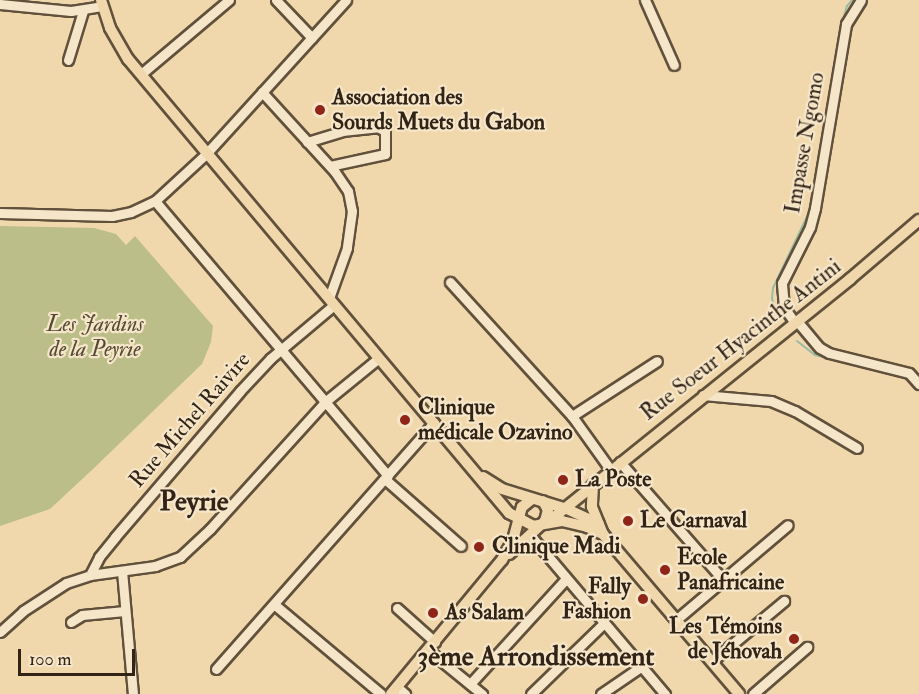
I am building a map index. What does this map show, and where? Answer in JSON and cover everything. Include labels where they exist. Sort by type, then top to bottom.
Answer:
[{"type":"main road","points":[[101,3],[116,40],[141,75],[509,513],[523,524],[573,523],[601,529]]},
{"type":"main road","name":"Rue Soeur Hyacinthe Antini","points":[[544,523],[567,509],[610,469],[796,322],[919,220]]},
{"type":"main road","points":[[475,472],[495,486],[567,509],[601,529],[739,694]]},
{"type":"main road","points":[[397,692],[431,646],[502,560],[523,524],[524,503],[568,499],[590,488],[601,529]]},
{"type":"main road","points":[[541,500],[548,510],[544,523]]},
{"type":"street","points":[[141,75],[229,0]]},
{"type":"street","points":[[276,0],[312,38]]},
{"type":"street","points":[[0,213],[112,216],[122,215],[155,201],[206,154],[346,0]]},
{"type":"street","points":[[645,0],[674,65]]},
{"type":"street","name":"Impasse Ngomo","points":[[861,0],[846,24],[813,217],[782,283],[784,307],[820,348],[829,353],[909,373],[919,384]]},
{"type":"street","points":[[0,4],[42,10],[83,10],[101,3]]},
{"type":"street","points":[[68,60],[83,10]]},
{"type":"street","points":[[262,92],[330,166],[348,192],[352,211],[347,249],[331,302]]},
{"type":"street","points":[[307,142],[342,131],[378,127],[385,131],[385,154],[330,166]]},
{"type":"street","points":[[155,201],[280,350],[326,401],[387,477],[461,546]]},
{"type":"street","points":[[450,282],[572,416],[610,469]]},
{"type":"street","name":"Rue Michel Raivire","points":[[90,574],[99,557],[240,390],[331,302]]},
{"type":"street","points":[[0,632],[23,611],[55,589],[90,574],[122,571],[167,562],[190,549],[326,401],[379,357]]},
{"type":"street","points":[[572,416],[657,361]]},
{"type":"street","points":[[704,395],[771,400],[795,411],[857,448]]},
{"type":"street","points":[[216,669],[434,423]]},
{"type":"street","points":[[620,462],[724,581]]},
{"type":"street","points":[[523,524],[566,579],[665,694]]},
{"type":"street","points":[[677,619],[788,525]]},
{"type":"street","points":[[122,571],[133,694]]},
{"type":"street","points":[[471,684],[566,579]]},
{"type":"street","points":[[712,661],[784,601]]},
{"type":"street","points":[[272,608],[381,694]]},
{"type":"street","points":[[397,608],[431,646],[482,694]]},
{"type":"street","points":[[71,622],[82,615],[125,611]]},
{"type":"street","points":[[531,694],[604,623]]},
{"type":"street","points":[[753,694],[807,647]]},
{"type":"street","points":[[601,694],[642,666]]},
{"type":"green space","name":"Les Jardins de la Peyrie","points":[[0,226],[94,228],[116,234],[126,245],[135,236],[213,326],[211,342],[202,364],[93,469],[50,509],[0,526]]},
{"type":"waterway","points":[[817,169],[842,23],[847,6],[852,0]]},
{"type":"waterway","points":[[778,317],[772,298],[773,288],[810,210]]},
{"type":"waterway","points":[[797,341],[815,355],[889,372]]},
{"type":"place","name":"Association des Sourds Muets du Gabon","points":[[320,110]]},
{"type":"place","name":"Clinique médicale Ozavino","points":[[405,420]]},
{"type":"place","name":"La Poste","points":[[563,480]]},
{"type":"place","name":"Le Carnaval","points":[[628,521]]},
{"type":"place","name":"Clinique Madi","points":[[479,547]]},
{"type":"place","name":"Ecole Panafricaine","points":[[665,570]]},
{"type":"place","name":"Fally Fashion","points":[[643,599]]},
{"type":"place","name":"As Salam","points":[[433,613]]},
{"type":"place","name":"Les Témoins de Jéhovah","points":[[794,639]]},
{"type":"district","name":"Peyrie","points":[[194,502]]},
{"type":"district","name":"3ème Arrondissement","points":[[536,657]]}]
